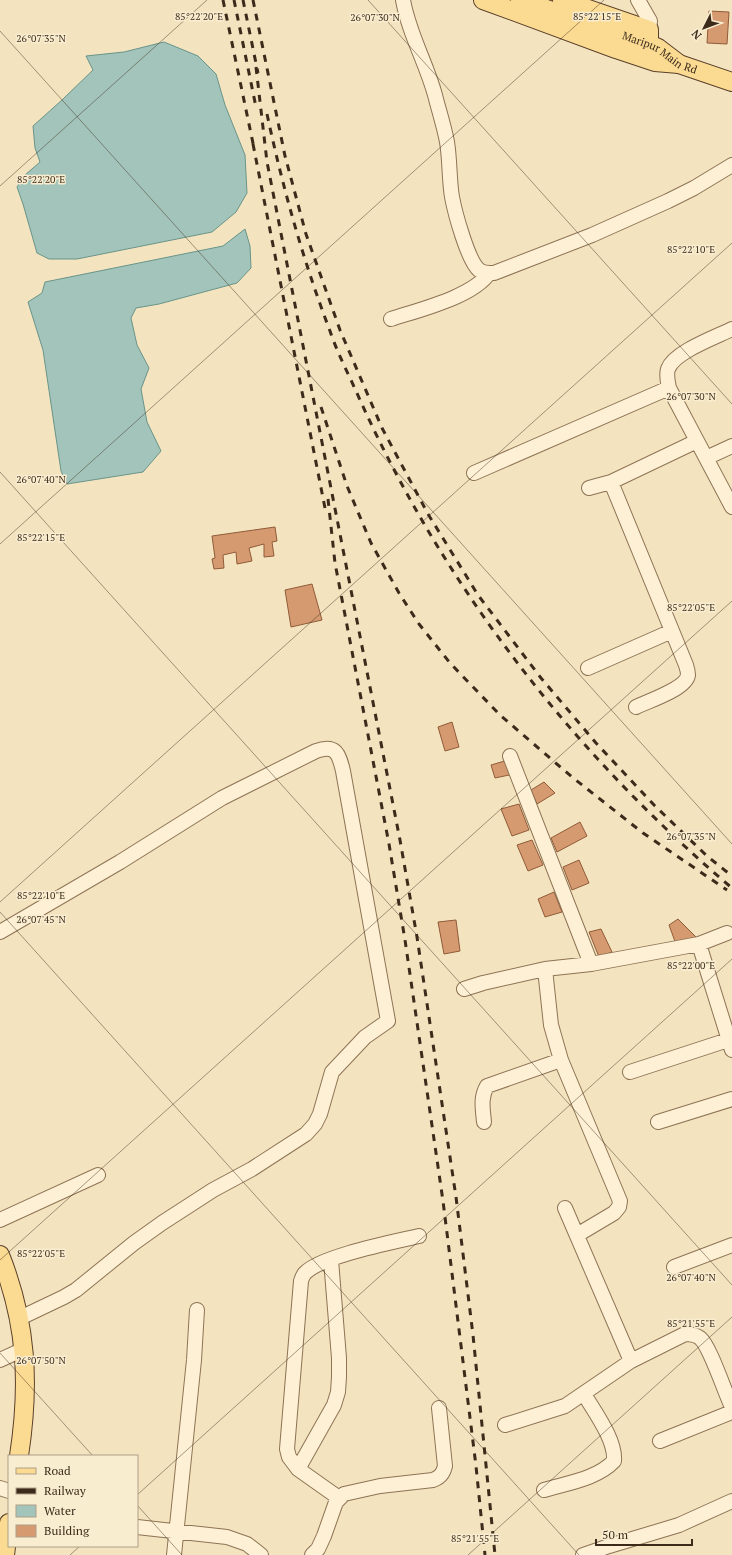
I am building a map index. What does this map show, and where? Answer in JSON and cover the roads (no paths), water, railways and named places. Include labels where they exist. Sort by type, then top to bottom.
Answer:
[{"type":"main road","points":[[483,0],[618,42],[655,62],[679,64]]},
{"type":"main road","name":"Maripur Main Rd","points":[[520,0],[579,19],[618,42],[649,37],[658,48],[679,64],[732,82]]},
{"type":"main road","points":[[562,0],[649,37]]},
{"type":"main road","points":[[0,1255],[4,1277],[20,1318],[24,1349],[26,1384],[19,1455]]},
{"type":"main road","points":[[5,1555],[8,1532]]},
{"type":"street","points":[[403,0],[409,28],[430,80],[443,125],[447,143],[452,198],[461,231],[474,263],[480,271],[489,273],[592,235],[694,188],[732,165]]},
{"type":"street","points":[[638,0],[650,21],[649,37]]},
{"type":"street","points":[[391,319],[437,304],[470,290],[484,281],[489,273]]},
{"type":"street","points":[[732,329],[690,350],[672,363],[668,370],[669,388],[732,507]]},
{"type":"street","points":[[474,473],[669,388]]},
{"type":"street","points":[[589,488],[611,482],[697,441]]},
{"type":"street","points":[[706,458],[732,446]]},
{"type":"street","points":[[611,482],[686,665],[688,675],[684,683],[677,688],[636,707]]},
{"type":"street","points":[[588,668],[672,631]]},
{"type":"street","points":[[0,932],[120,862],[222,798],[316,751],[324,748],[330,748],[336,751],[340,757],[343,771],[388,1021],[365,1038],[332,1072],[320,1114],[315,1124],[306,1134],[252,1169],[213,1190],[162,1223],[134,1243],[76,1290],[20,1318]]},
{"type":"street","points":[[510,756],[591,964]]},
{"type":"street","points":[[464,989],[483,983],[545,969],[591,964],[699,944],[727,933]]},
{"type":"street","points":[[630,1072],[730,1045],[699,944]]},
{"type":"street","points":[[545,969],[552,1025],[561,1060],[620,1202],[619,1207],[614,1213],[577,1235]]},
{"type":"street","points":[[484,1122],[482,1104],[484,1091],[487,1086],[561,1060]]},
{"type":"street","points":[[658,1122],[732,1099]]},
{"type":"street","points":[[0,1220],[98,1176]]},
{"type":"street","points":[[565,1208],[631,1361]]},
{"type":"street","points":[[339,1498],[298,1469],[289,1457],[287,1438],[300,1289],[304,1274],[310,1269],[331,1260],[419,1236]]},
{"type":"street","points":[[674,1267],[732,1245]]},
{"type":"street","points":[[298,1469],[334,1405],[338,1392],[340,1377],[339,1358],[331,1260]]},
{"type":"street","points":[[174,1555],[194,1360],[197,1310]]},
{"type":"street","points":[[505,1425],[565,1406],[584,1394],[608,1375],[631,1361],[685,1334],[693,1334],[701,1338],[706,1346],[732,1407]]},
{"type":"street","points":[[0,1360],[24,1349]]},
{"type":"street","points":[[544,1490],[594,1474],[604,1469],[614,1461],[613,1448],[608,1436],[584,1394]]},
{"type":"street","points":[[317,1553],[333,1507],[339,1498],[350,1491],[433,1480],[440,1477],[444,1472],[445,1466],[439,1408]]},
{"type":"street","points":[[660,1441],[732,1412]]},
{"type":"street","points":[[583,1555],[679,1525],[732,1501]]},
{"type":"street","points":[[138,1527],[226,1537],[247,1544],[261,1555]]},
{"type":"water","points":[[164,42],[198,56],[216,74],[225,105],[245,155],[247,193],[236,212],[212,232],[77,259],[49,259],[37,253],[17,187],[25,175],[40,162],[35,148],[33,126],[93,70],[86,56],[124,52]]},
{"type":"water","points":[[245,229],[250,246],[251,268],[237,283],[159,304],[136,308],[131,318],[137,345],[149,368],[141,389],[147,422],[161,451],[143,472],[67,484],[61,471],[43,350],[28,302],[42,293],[45,282],[223,246]]},
{"type":"railway","points":[[223,0],[254,148]]},
{"type":"railway","points":[[234,0],[256,107]]},
{"type":"railway","points":[[243,0],[258,73]]},
{"type":"railway","points":[[253,0],[285,156],[306,234],[340,330],[382,428],[428,514],[478,595],[541,678],[596,743],[655,806],[707,856],[732,876]]},
{"type":"railway","points":[[256,67],[267,162],[400,840],[417,937],[456,1197],[473,1335],[495,1555]]},
{"type":"railway","points":[[267,114],[294,224],[311,278],[333,339],[390,462],[428,531],[470,597],[516,661],[565,722],[618,780],[673,836],[732,888]]},
{"type":"railway","points":[[253,144],[325,508]]},
{"type":"railway","points":[[321,407],[347,486],[371,543],[399,593],[419,624],[450,663],[500,715],[572,777],[643,833],[727,890]]},
{"type":"railway","points":[[328,499],[335,563],[389,844],[405,940],[443,1201],[476,1466],[485,1555]]}]
